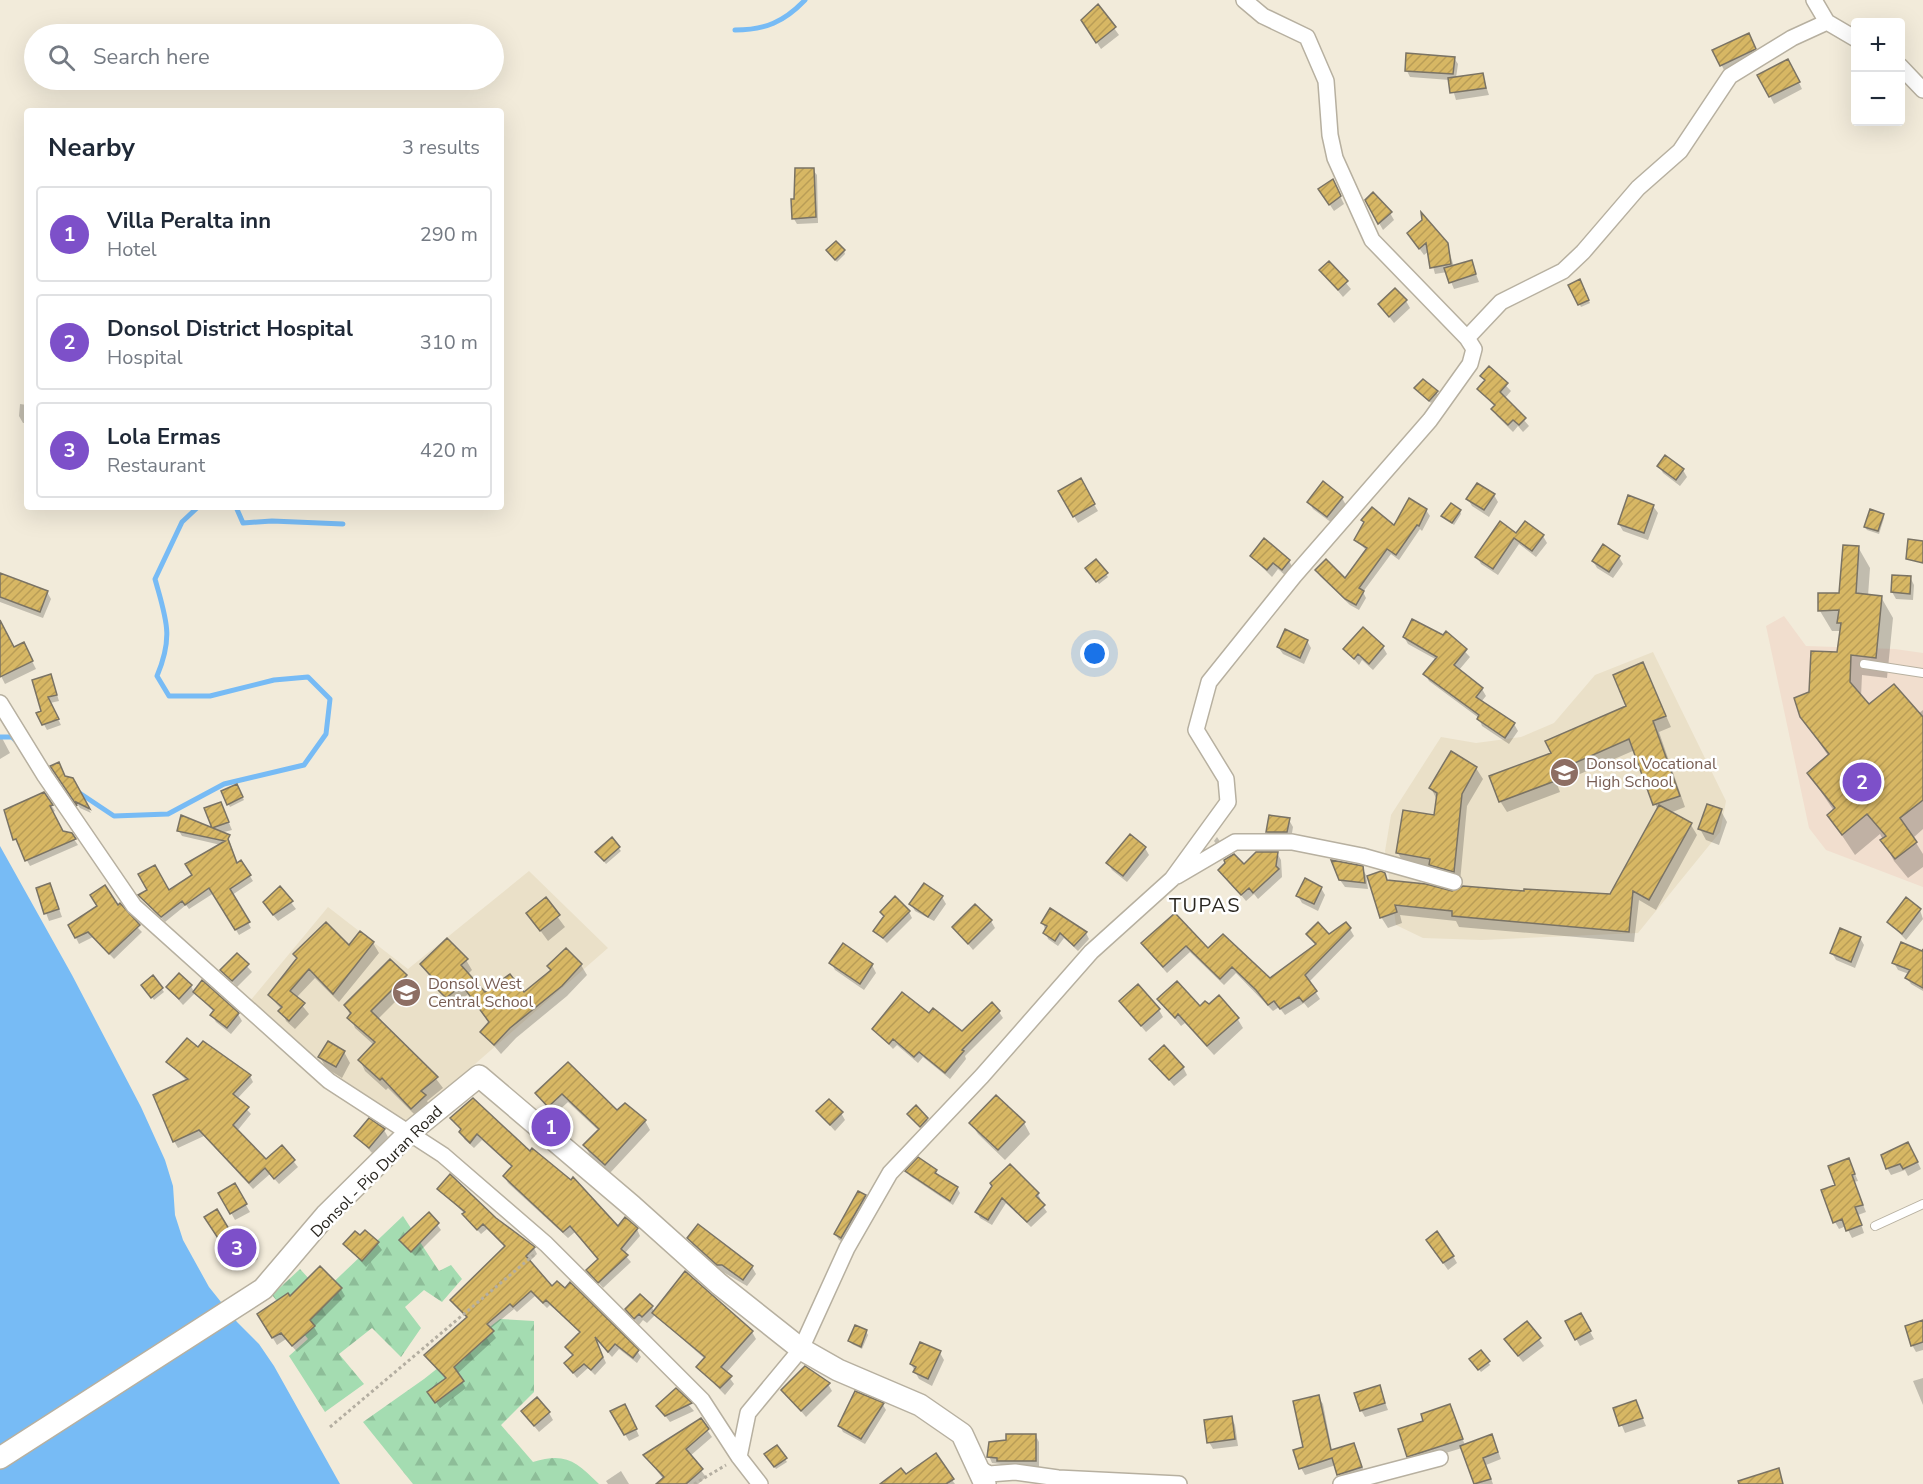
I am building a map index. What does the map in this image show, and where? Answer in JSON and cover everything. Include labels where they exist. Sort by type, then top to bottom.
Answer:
[{"type":"main road","name":"Donsol - Pio Duran Road","points":[[0,1458],[240,1306],[269,1283],[326,1215],[410,1133],[479,1076],[720,1284],[801,1349],[838,1370],[920,1405],[962,1434],[981,1476]]},
{"type":"street","points":[[1172,879],[1228,802],[1226,780],[1196,730],[1209,682],[1294,576],[1430,420],[1470,364],[1474,349],[1467,338],[1372,240],[1335,158],[1326,81],[1307,37],[1263,16],[1244,0]]},
{"type":"street","points":[[1814,0],[1827,22],[1851,36]]},
{"type":"street","points":[[1467,338],[1501,302],[1563,271],[1583,252],[1638,188],[1680,151],[1730,76],[1792,38],[1827,22]]},
{"type":"street","points":[[1905,71],[1923,90]]},
{"type":"street","points":[[0,703],[45,776],[134,906],[329,1081],[443,1155],[546,1244],[702,1400],[739,1457],[760,1484]]},
{"type":"street","points":[[739,1457],[748,1413],[801,1349],[847,1248],[890,1173],[982,1076],[1091,952],[1172,879],[1235,842],[1292,842],[1362,856],[1454,882]]},
{"type":"street","points":[[1341,1484],[1440,1458]]},
{"type":"street","points":[[981,1476],[1015,1472],[1058,1478],[1179,1484]]},
{"type":"lane","points":[[1864,664],[1923,673]]},
{"type":"lane","points":[[1875,1226],[1923,1204]]},
{"type":"path","points":[[330,1427],[546,1244]]},
{"type":"path","points":[[694,1484],[739,1457]]},
{"type":"shaded area","points":[[1784,616],[1806,646],[1895,649],[1923,653],[1923,887],[1826,850],[1809,828],[1766,626]]},
{"type":"shaded area","name":"Donsol Vocational High School","points":[[1653,652],[1726,801],[1720,832],[1638,933],[1482,940],[1423,938],[1396,925],[1385,851],[1391,815],[1441,737],[1476,743],[1521,737],[1554,723],[1595,675]]},
{"type":"shaded area","name":"Donsol West Central School","points":[[529,871],[608,948],[405,1125],[324,1067],[250,1001],[328,907],[408,969]]},
{"type":"green space","points":[[403,1216],[439,1271],[451,1265],[462,1279],[442,1302],[424,1290],[405,1307],[421,1328],[401,1357],[372,1328],[339,1354],[364,1384],[325,1412],[289,1356],[308,1339],[272,1295],[300,1269],[322,1293]]},
{"type":"green space","points":[[500,1319],[534,1321],[534,1392],[501,1425],[533,1462],[554,1458],[569,1461],[583,1469],[599,1484],[413,1484],[363,1422],[424,1379]]},
{"type":"water","points":[[0,846],[72,975],[141,1107],[165,1160],[173,1186],[175,1215],[183,1240],[209,1287],[237,1322],[259,1344],[274,1366],[340,1484],[0,1484]]},
{"type":"building","points":[[1098,4],[1116,27],[1096,43],[1081,20]]},
{"type":"building","points":[[1749,33],[1756,49],[1720,66],[1712,50]]},
{"type":"building","points":[[1406,53],[1455,57],[1453,74],[1405,71]]},
{"type":"building","points":[[1788,59],[1800,82],[1769,97],[1757,75]]},
{"type":"building","points":[[1483,73],[1486,88],[1450,93],[1448,78]]},
{"type":"building","points":[[795,168],[814,168],[816,217],[792,219],[791,199],[794,199]]},
{"type":"building","points":[[1333,179],[1341,196],[1329,205],[1318,189]]},
{"type":"building","points":[[1373,192],[1392,212],[1378,224],[1365,200]]},
{"type":"building","points":[[1421,212],[1448,243],[1451,264],[1430,268],[1426,243],[1419,249],[1407,233],[1422,220]]},
{"type":"building","points":[[836,241],[845,250],[835,260],[826,250]]},
{"type":"building","points":[[1472,260],[1476,274],[1449,283],[1444,268]]},
{"type":"building","points":[[1329,261],[1348,281],[1338,290],[1319,270]]},
{"type":"building","points":[[1580,279],[1589,300],[1578,305],[1568,285]]},
{"type":"building","points":[[1395,288],[1407,300],[1389,317],[1378,304]]},
{"type":"building","points":[[1489,366],[1508,383],[1500,392],[1526,418],[1519,425],[1513,420],[1508,425],[1491,409],[1495,405],[1477,389],[1485,380],[1480,376]]},
{"type":"building","points":[[1423,379],[1438,391],[1429,401],[1414,388]]},
{"type":"building","points":[[1665,455],[1684,469],[1676,480],[1657,466]]},
{"type":"building","points":[[1081,478],[1095,504],[1073,517],[1058,491]]},
{"type":"building","points":[[1323,481],[1343,497],[1327,517],[1307,502]]},
{"type":"building","points":[[1477,483],[1495,494],[1484,510],[1466,499]]},
{"type":"building","points":[[1628,495],[1654,505],[1644,533],[1618,524]]},
{"type":"building","points":[[1409,498],[1427,509],[1419,526],[1417,525],[1396,555],[1387,549],[1359,588],[1364,591],[1356,605],[1345,599],[1315,570],[1326,559],[1345,578],[1367,548],[1354,540],[1364,522],[1361,520],[1372,507],[1394,525]]},
{"type":"building","points":[[1451,503],[1461,510],[1452,523],[1441,516]]},
{"type":"building","points":[[1870,509],[1884,514],[1878,531],[1864,527]]},
{"type":"building","points":[[1500,521],[1516,533],[1525,521],[1544,535],[1532,551],[1514,538],[1493,569],[1475,557]]},
{"type":"building","points":[[1264,538],[1290,560],[1282,570],[1273,563],[1267,570],[1250,556]]},
{"type":"building","points":[[1908,539],[1923,541],[1923,563],[1906,559]]},
{"type":"building","points":[[1603,544],[1620,556],[1609,572],[1592,561]]},
{"type":"building","points":[[1843,545],[1859,546],[1856,593],[1882,596],[1876,658],[1851,655],[1850,682],[1869,704],[1894,684],[1923,717],[1923,800],[1900,818],[1917,842],[1895,859],[1880,840],[1886,836],[1867,814],[1842,835],[1827,815],[1835,808],[1807,773],[1829,754],[1800,717],[1794,698],[1809,692],[1811,651],[1837,652],[1841,623],[1837,623],[1839,610],[1818,611],[1818,593],[1839,593]]},
{"type":"building","points":[[1096,559],[1108,573],[1096,582],[1085,568]]},
{"type":"building","points":[[0,573],[48,591],[40,612],[0,597]]},
{"type":"building","points":[[1892,575],[1911,576],[1910,594],[1891,592]]},
{"type":"building","points":[[1412,619],[1443,635],[1446,631],[1467,649],[1454,665],[1483,688],[1476,697],[1515,723],[1505,738],[1477,719],[1479,715],[1423,674],[1437,657],[1403,637]]},
{"type":"building","points":[[0,620],[14,647],[24,642],[33,661],[0,677]]},
{"type":"building","points":[[1363,627],[1384,646],[1369,664],[1358,654],[1354,659],[1343,649]]},
{"type":"building","points":[[1285,629],[1308,640],[1300,658],[1277,647]]},
{"type":"building","points":[[1643,662],[1666,716],[1653,721],[1680,796],[1653,805],[1629,739],[1552,773],[1555,781],[1499,802],[1489,776],[1551,753],[1545,741],[1626,706],[1613,675]]},
{"type":"building","points":[[51,674],[57,695],[48,697],[59,719],[42,725],[36,713],[41,711],[32,680]]},
{"type":"building","points":[[1451,751],[1477,767],[1462,794],[1454,872],[1429,865],[1430,859],[1396,853],[1403,810],[1434,815],[1437,793],[1429,788]]},
{"type":"building","points":[[59,762],[65,776],[73,778],[90,809],[76,802],[77,806],[50,766]]},
{"type":"building","points":[[237,784],[243,797],[227,805],[221,791]]},
{"type":"building","points":[[44,792],[53,805],[50,806],[63,831],[72,833],[76,839],[25,861],[16,839],[13,840],[4,810]]},
{"type":"building","points":[[221,802],[229,822],[212,828],[204,808]]},
{"type":"building","points":[[1707,804],[1722,809],[1713,834],[1698,829]]},
{"type":"building","points":[[1659,805],[1692,823],[1649,900],[1633,891],[1629,932],[1452,916],[1452,911],[1395,905],[1397,912],[1380,918],[1367,876],[1381,871],[1385,873],[1387,880],[1426,884],[1452,891],[1463,886],[1610,894]]},
{"type":"building","points":[[181,815],[230,835],[228,839],[237,863],[241,860],[251,875],[230,889],[250,922],[235,930],[209,888],[185,905],[182,901],[161,917],[138,895],[147,890],[138,874],[155,865],[169,890],[192,875],[185,864],[225,841],[177,831]]},
{"type":"building","points":[[1269,815],[1290,818],[1287,832],[1266,832]]},
{"type":"building","points":[[1130,834],[1146,847],[1123,876],[1106,863]]},
{"type":"building","points":[[612,837],[620,847],[604,861],[595,852]]},
{"type":"building","points":[[1256,852],[1278,852],[1276,866],[1279,869],[1253,893],[1249,888],[1241,895],[1218,870],[1225,863],[1224,860],[1234,854],[1244,864]]},
{"type":"building","points":[[1331,860],[1363,866],[1365,883],[1339,880]]},
{"type":"building","points":[[1305,878],[1322,887],[1314,904],[1296,896]]},
{"type":"building","points":[[50,883],[59,909],[44,914],[36,888]]},
{"type":"building","points":[[924,883],[943,896],[928,917],[909,904]]},
{"type":"building","points":[[105,885],[118,905],[120,903],[140,925],[109,954],[88,932],[75,938],[68,925],[97,906],[90,895]]},
{"type":"building","points":[[280,886],[293,901],[273,915],[263,902]]},
{"type":"building","points":[[895,896],[910,911],[883,938],[873,931],[884,916],[880,912]]},
{"type":"building","points":[[546,897],[560,915],[540,931],[526,913]]},
{"type":"building","points":[[1906,897],[1921,909],[1902,934],[1887,922]]},
{"type":"building","points":[[975,904],[992,920],[968,944],[952,927]]},
{"type":"building","points":[[1050,908],[1087,932],[1074,946],[1060,933],[1055,941],[1043,933],[1047,926],[1041,923]]},
{"type":"building","points":[[1175,913],[1208,948],[1223,934],[1270,978],[1316,944],[1306,934],[1318,922],[1329,934],[1346,922],[1351,928],[1305,975],[1317,991],[1303,1002],[1299,997],[1280,1009],[1274,1001],[1268,1005],[1232,967],[1220,979],[1186,946],[1163,967],[1141,943]]},
{"type":"building","points":[[326,922],[349,945],[360,931],[374,942],[333,994],[309,969],[290,991],[305,1003],[289,1021],[278,1011],[282,1007],[268,995],[297,958],[293,954]]},
{"type":"building","points":[[1840,928],[1861,937],[1851,962],[1830,953]]},
{"type":"building","points":[[447,938],[468,959],[461,965],[485,992],[510,974],[524,992],[551,970],[547,966],[566,948],[582,964],[562,986],[510,1028],[494,1045],[480,1032],[489,1022],[462,985],[446,998],[437,989],[440,986],[420,964]]},
{"type":"building","points":[[1901,942],[1922,951],[1923,949],[1923,988],[1905,978],[1910,970],[1892,963]]},
{"type":"building","points":[[843,943],[873,964],[860,984],[829,963]]},
{"type":"building","points":[[237,953],[249,964],[232,981],[220,970]]},
{"type":"building","points":[[390,959],[407,975],[371,1011],[438,1077],[421,1091],[426,1095],[411,1109],[382,1078],[380,1080],[358,1060],[375,1042],[347,1018],[351,1013],[344,1005]]},
{"type":"building","points":[[179,973],[192,985],[179,999],[166,987]]},
{"type":"building","points":[[153,975],[163,988],[151,998],[141,985]]},
{"type":"building","points":[[202,980],[239,1013],[227,1028],[210,1015],[214,1010],[193,992]]},
{"type":"building","points":[[1177,981],[1200,1006],[1205,1001],[1209,1004],[1219,995],[1239,1018],[1207,1046],[1178,1014],[1175,1018],[1157,999]]},
{"type":"building","points":[[1138,984],[1160,1009],[1141,1026],[1119,1001]]},
{"type":"building","points":[[902,992],[929,1013],[933,1008],[962,1031],[992,1002],[1000,1011],[962,1050],[964,1051],[945,1073],[919,1052],[914,1057],[893,1039],[889,1044],[872,1029]]},
{"type":"building","points":[[187,1038],[198,1047],[203,1041],[251,1075],[233,1094],[249,1107],[233,1125],[266,1159],[282,1145],[295,1160],[274,1179],[265,1168],[249,1183],[199,1130],[173,1142],[153,1095],[188,1079],[166,1062]]},
{"type":"building","points":[[328,1041],[345,1051],[336,1067],[318,1057]]},
{"type":"building","points":[[1164,1045],[1184,1067],[1169,1080],[1149,1059]]},
{"type":"building","points":[[568,1062],[617,1110],[625,1103],[646,1120],[605,1165],[583,1145],[599,1129],[562,1094],[548,1107],[535,1093]]},
{"type":"building","points":[[996,1095],[1025,1122],[998,1150],[969,1123]]},
{"type":"building","points":[[473,1098],[530,1151],[532,1148],[571,1180],[573,1177],[618,1226],[625,1217],[638,1228],[621,1249],[628,1255],[598,1283],[586,1270],[598,1259],[570,1226],[563,1232],[503,1176],[512,1166],[477,1134],[470,1143],[459,1132],[461,1129],[450,1118]]},
{"type":"building","points":[[829,1099],[843,1112],[830,1125],[816,1111]]},
{"type":"building","points":[[916,1105],[928,1118],[920,1127],[907,1114]]},
{"type":"building","points":[[369,1118],[385,1129],[369,1148],[354,1136]]},
{"type":"building","points":[[1908,1142],[1918,1162],[1903,1169],[1900,1164],[1886,1169],[1881,1155]]},
{"type":"building","points":[[918,1157],[937,1170],[935,1173],[958,1187],[950,1201],[905,1171]]},
{"type":"building","points":[[1849,1158],[1855,1174],[1852,1175],[1863,1205],[1855,1207],[1862,1225],[1846,1231],[1842,1219],[1833,1223],[1821,1190],[1835,1185],[1828,1166]]},
{"type":"building","points":[[1010,1164],[1039,1193],[1036,1196],[1045,1205],[1027,1222],[1002,1198],[988,1220],[975,1212],[992,1186],[990,1183]]},
{"type":"building","points":[[450,1174],[496,1218],[535,1247],[526,1256],[552,1286],[557,1281],[565,1288],[570,1282],[639,1350],[633,1358],[615,1344],[608,1352],[595,1337],[603,1357],[591,1370],[584,1364],[573,1373],[564,1363],[573,1355],[565,1347],[580,1332],[546,1300],[543,1303],[531,1291],[513,1307],[510,1304],[487,1324],[494,1331],[454,1367],[464,1381],[435,1403],[427,1392],[446,1378],[424,1355],[467,1317],[450,1300],[505,1246],[483,1224],[477,1230],[462,1214],[465,1212],[437,1189]]},
{"type":"building","points":[[235,1183],[247,1204],[230,1214],[218,1193]]},
{"type":"building","points":[[858,1191],[866,1195],[841,1238],[834,1234]]},
{"type":"building","points":[[217,1209],[236,1241],[245,1235],[255,1251],[235,1264],[204,1217]]},
{"type":"building","points":[[429,1212],[439,1223],[411,1252],[399,1240]]},
{"type":"building","points":[[698,1224],[753,1266],[743,1280],[722,1265],[717,1265],[687,1238]]},
{"type":"building","points":[[365,1230],[379,1242],[362,1261],[343,1244],[355,1231],[360,1235]]},
{"type":"building","points":[[1437,1231],[1454,1256],[1443,1263],[1426,1240]]},
{"type":"building","points":[[320,1266],[342,1288],[310,1320],[315,1326],[292,1346],[281,1333],[272,1338],[257,1314],[288,1293],[290,1296]]},
{"type":"building","points":[[685,1271],[753,1331],[721,1367],[732,1376],[720,1388],[696,1367],[705,1357],[652,1313]]},
{"type":"building","points":[[640,1294],[653,1306],[642,1317],[639,1314],[634,1319],[625,1309]]},
{"type":"building","points":[[1581,1313],[1591,1331],[1575,1340],[1565,1321]]},
{"type":"building","points":[[1923,1320],[1923,1342],[1911,1346],[1905,1326]]},
{"type":"building","points":[[1527,1321],[1541,1338],[1518,1356],[1504,1339]]},
{"type":"building","points":[[855,1325],[867,1330],[861,1347],[848,1341]]},
{"type":"building","points":[[920,1342],[941,1351],[928,1379],[913,1372],[916,1367],[910,1364]]},
{"type":"building","points":[[1481,1350],[1490,1361],[1478,1370],[1469,1359]]},
{"type":"building","points":[[805,1366],[830,1383],[801,1411],[781,1390]]},
{"type":"building","points":[[1380,1385],[1385,1403],[1360,1411],[1354,1393]]},
{"type":"building","points":[[676,1388],[692,1403],[665,1416],[656,1406]]},
{"type":"building","points":[[855,1391],[884,1403],[861,1439],[838,1426]]},
{"type":"building","points":[[1319,1395],[1331,1450],[1354,1443],[1362,1467],[1337,1475],[1332,1458],[1299,1469],[1293,1450],[1303,1447],[1293,1401]]},
{"type":"building","points":[[537,1397],[550,1412],[534,1426],[521,1411]]},
{"type":"building","points":[[1636,1400],[1643,1418],[1619,1426],[1613,1408]]},
{"type":"building","points":[[625,1404],[637,1429],[624,1435],[610,1411]]},
{"type":"building","points":[[1450,1404],[1463,1439],[1407,1457],[1398,1429],[1423,1421],[1421,1414]]},
{"type":"building","points":[[1232,1416],[1235,1439],[1207,1443],[1204,1420]]},
{"type":"building","points":[[701,1418],[709,1429],[686,1449],[703,1469],[686,1484],[656,1484],[664,1477],[643,1455]]},
{"type":"building","points":[[1006,1434],[1036,1434],[1036,1461],[997,1461],[997,1458],[987,1457],[989,1442],[1006,1440]]},
{"type":"building","points":[[1492,1434],[1498,1452],[1483,1458],[1491,1479],[1474,1484],[1460,1446]]},
{"type":"building","points":[[777,1445],[787,1458],[774,1467],[764,1454]]},
{"type":"building","points":[[936,1453],[954,1479],[946,1484],[880,1484],[901,1468],[906,1474]]},
{"type":"building","points":[[1779,1468],[1783,1484],[1739,1484],[1738,1481]]},
{"type":"waterway","points":[[735,30],[756,28],[773,23],[789,14],[805,0]]},
{"type":"waterway","points":[[78,792],[114,816],[168,814],[224,784],[304,765],[326,734],[330,699],[308,677],[274,680],[210,696],[169,696],[157,676],[165,650],[167,628],[155,579],[182,522],[195,510]]},
{"type":"waterway","points":[[237,510],[243,523],[272,521],[343,524]]},
{"type":"waterway","points":[[0,737],[12,737],[18,743]]},
{"type":"place","name":"Donsol Vocational High School","points":[[1565,772]]},
{"type":"place","name":"Donsol District Hospital","points":[[1862,782]]},
{"type":"place","name":"Donsol West Central School","points":[[407,992]]},
{"type":"place","name":"Villa Peralta inn","points":[[551,1127]]},
{"type":"place","name":"Lola Ermas","points":[[237,1248]]},
{"type":"district","name":"TUPAS","points":[[1205,905]]}]
